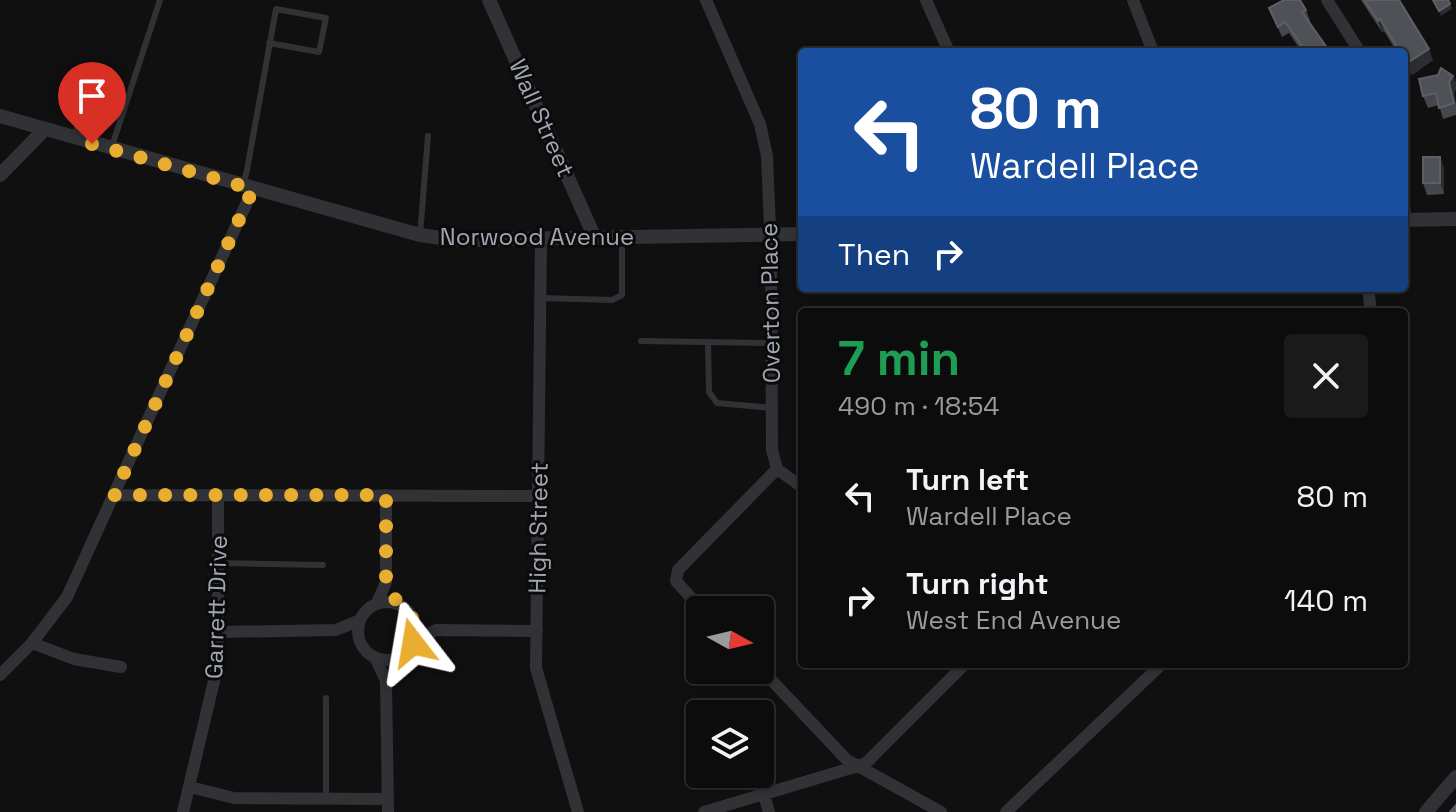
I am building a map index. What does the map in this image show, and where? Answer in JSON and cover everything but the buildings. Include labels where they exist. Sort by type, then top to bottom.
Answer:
[{"type":"street","name":"Wall Street","points":[[489,0],[594,236]]},
{"type":"street","name":"Overton Place","points":[[706,0],[760,124],[767,156],[772,450],[777,469]]},
{"type":"street","points":[[926,0],[947,48]]},
{"type":"street","points":[[1133,0],[1151,48]]},
{"type":"street","points":[[1327,0],[1357,48]]},
{"type":"street","name":"Norwood Avenue","points":[[0,116],[43,131],[420,235],[456,240],[798,234]]},
{"type":"street","points":[[0,175],[43,131]]},
{"type":"street","points":[[1,671],[32,643],[67,597],[248,187]]},
{"type":"street","points":[[1408,216],[1456,219]]},
{"type":"street","name":"High Street","points":[[541,238],[536,668],[578,812]]},
{"type":"street","points":[[691,596],[675,577],[777,469],[798,484]]},
{"type":"street","points":[[114,495],[538,496]]},
{"type":"street","name":"Garrett Drive","points":[[183,812],[213,691],[219,632],[218,495]]},
{"type":"street","points":[[219,632],[336,630],[360,620],[377,603],[386,582],[386,495]]},
{"type":"street","points":[[386,582],[398,604],[413,619],[436,630],[537,631]]},
{"type":"street","points":[[377,603],[398,604]]},
{"type":"street","points":[[413,619],[413,643]]},
{"type":"street","points":[[360,620],[360,642]]},
{"type":"street","points":[[190,787],[224,797],[326,798],[388,806],[386,681],[375,657],[360,642],[336,630]]},
{"type":"street","points":[[386,681],[398,657],[413,643],[436,630]]},
{"type":"street","points":[[32,643],[74,659],[121,667]]},
{"type":"street","points":[[375,657],[398,657]]},
{"type":"street","points":[[704,812],[866,763],[961,668]]},
{"type":"street","points":[[1006,812],[1158,668]]},
{"type":"street","points":[[774,683],[847,760],[941,812]]},
{"type":"street","points":[[1426,812],[1456,777]]},
{"type":"street","points":[[764,795],[769,812]]},
{"type":"lane","points":[[111,149],[160,0]]},
{"type":"lane","points":[[248,187],[269,43],[276,9],[326,18],[319,52],[269,43]]},
{"type":"lane","points":[[73,139],[79,122],[88,115],[120,117]]},
{"type":"lane","points":[[420,235],[428,136]]},
{"type":"lane","points":[[541,298],[612,300],[622,295],[622,236]]},
{"type":"lane","points":[[641,341],[772,343]]},
{"type":"lane","points":[[708,342],[709,392],[717,403],[772,408]]},
{"type":"lane","points":[[219,563],[323,565]]},
{"type":"lane","points":[[326,698],[326,798]]},
{"type":"route","points":[[92,144],[253,189],[114,495],[386,495],[386,582],[398,604],[413,619],[413,643]]}]
